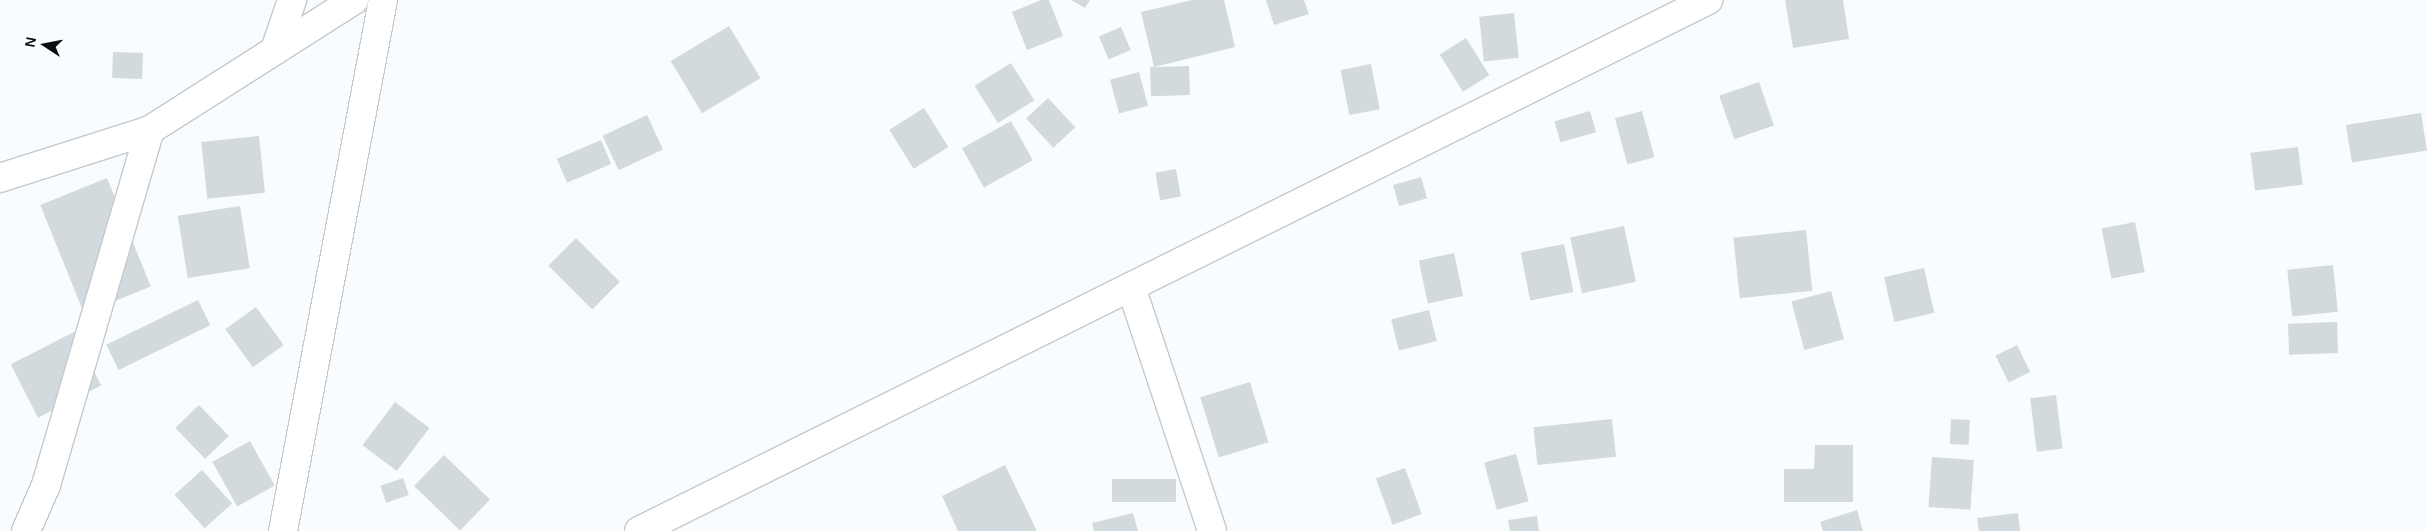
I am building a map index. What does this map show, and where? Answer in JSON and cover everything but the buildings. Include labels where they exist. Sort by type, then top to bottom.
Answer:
[{"type":"street","points":[[275,50],[292,0]]},
{"type":"street","points":[[0,178],[150,130],[354,0]]},
{"type":"street","points":[[283,531],[384,0]]},
{"type":"street","points":[[639,531],[1708,0]]},
{"type":"street","points":[[26,531],[46,485],[150,130]]},
{"type":"street","points":[[1130,287],[1212,531]]}]
